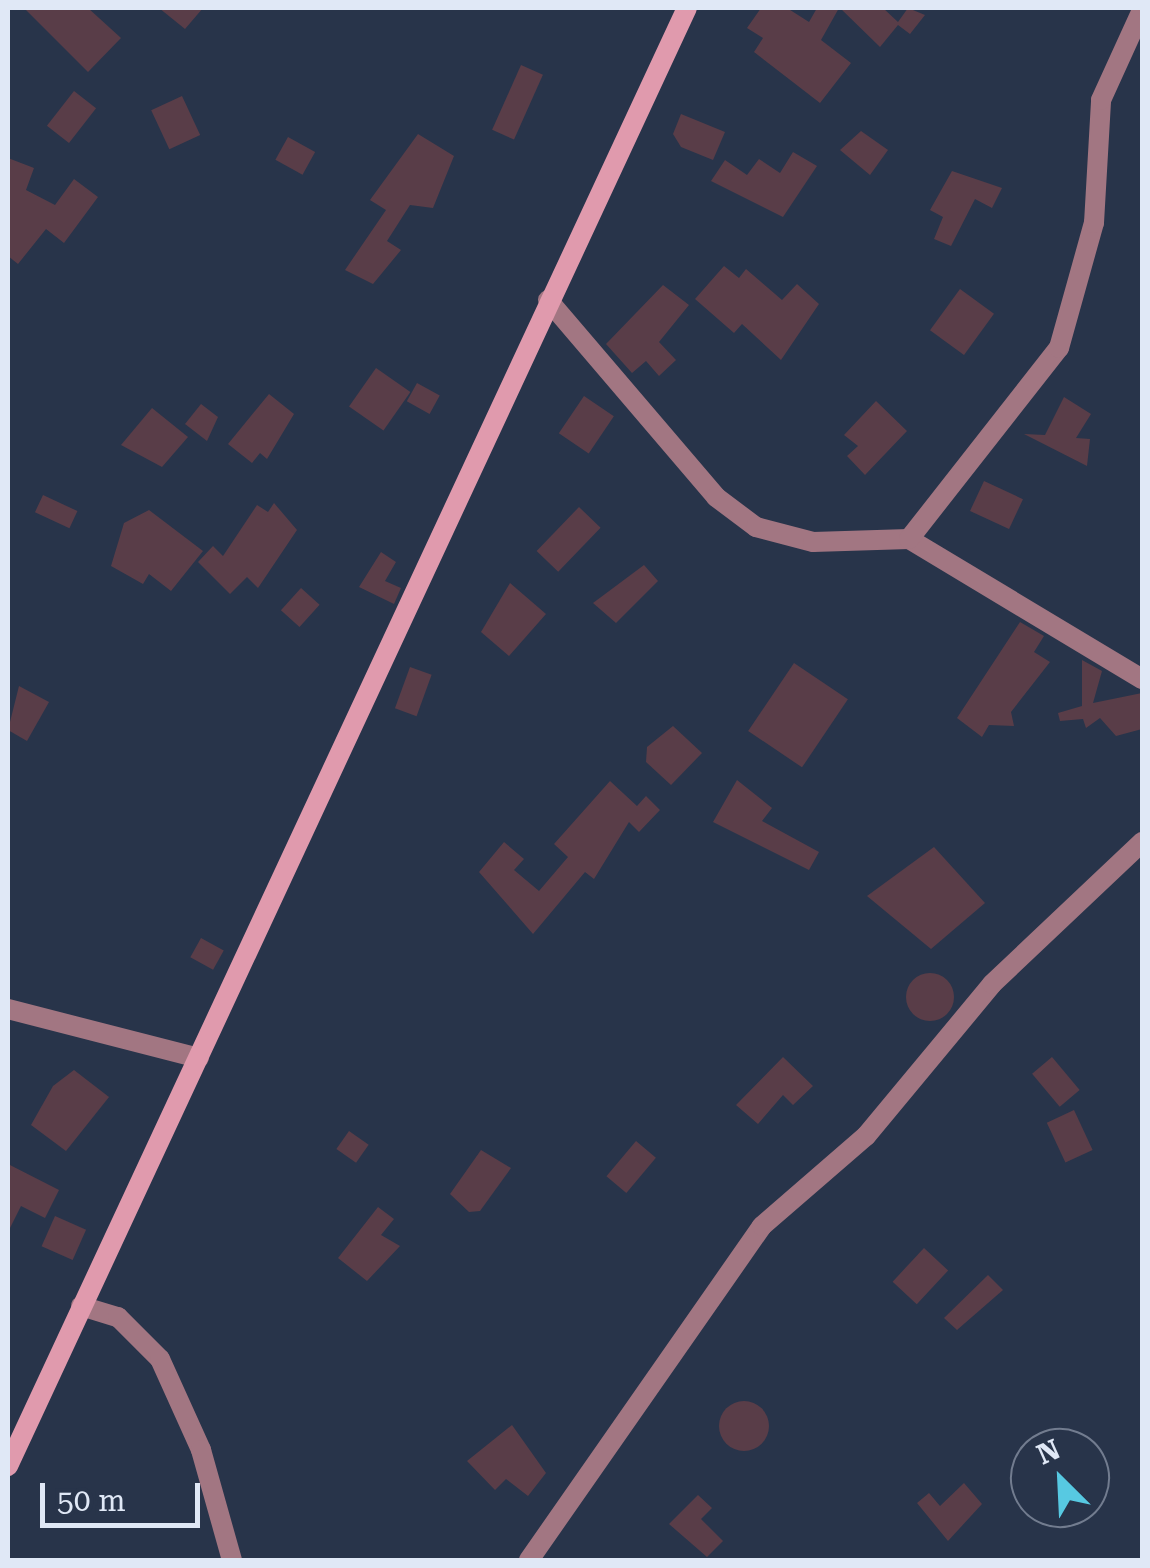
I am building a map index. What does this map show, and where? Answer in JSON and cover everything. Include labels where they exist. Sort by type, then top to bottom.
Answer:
[{"type":"street","points":[[8,1466],[687,8]]},
{"type":"street","points":[[909,539],[1060,348],[1094,223],[1101,100],[1142,10]]},
{"type":"street","points":[[548,300],[716,497],[756,527],[813,542],[909,539],[1142,680]]},
{"type":"street","points":[[529,1560],[762,1226],[866,1136],[992,984],[1142,842]]},
{"type":"street","points":[[8,1009],[198,1058]]},
{"type":"street","points":[[81,1306],[118,1317],[160,1360],[201,1450],[232,1560]]},
{"type":"building","points":[[24,8],[88,8],[121,38],[88,72]]},
{"type":"building","points":[[159,8],[203,8],[185,29]]},
{"type":"building","points":[[761,8],[787,8],[809,22],[817,8],[839,8],[821,40],[851,63],[820,103],[754,52],[763,38],[747,28]]},
{"type":"building","points":[[840,8],[883,8],[898,22],[908,8],[925,15],[910,34],[898,25],[880,47]]},
{"type":"building","points":[[521,65],[543,75],[514,140],[492,130]]},
{"type":"building","points":[[74,91],[96,108],[69,143],[47,126]]},
{"type":"building","points":[[182,96],[200,135],[169,149],[151,110]]},
{"type":"building","points":[[681,114],[725,132],[713,160],[681,147],[673,134]]},
{"type":"building","points":[[861,131],[888,150],[870,175],[840,150]]},
{"type":"building","points":[[418,134],[454,156],[433,208],[410,205],[387,241],[401,250],[373,284],[345,270],[386,210],[370,200]]},
{"type":"building","points":[[288,137],[315,152],[303,175],[275,160]]},
{"type":"building","points":[[793,152],[817,166],[783,217],[711,181],[725,160],[747,175],[759,159],[780,173]]},
{"type":"building","points":[[8,158],[34,168],[26,190],[55,205],[74,179],[98,197],[64,243],[46,229],[18,264],[8,256]]},
{"type":"building","points":[[952,171],[1002,188],[992,208],[975,199],[951,246],[934,239],[943,217],[930,210]]},
{"type":"building","points":[[724,266],[739,278],[746,269],[782,300],[797,284],[819,304],[781,360],[742,324],[734,333],[695,299]]},
{"type":"building","points":[[663,285],[689,305],[659,342],[676,360],[659,376],[646,361],[632,373],[606,344]]},
{"type":"building","points":[[960,289],[994,314],[964,355],[930,330]]},
{"type":"building","points":[[376,368],[410,392],[383,431],[349,407]]},
{"type":"building","points":[[417,383],[440,396],[430,414],[407,401]]},
{"type":"building","points":[[269,394],[294,414],[267,459],[260,453],[252,463],[228,444]]},
{"type":"building","points":[[584,396],[614,416],[589,453],[559,433]]},
{"type":"building","points":[[1064,397],[1091,414],[1076,438],[1090,439],[1087,466],[1024,434],[1045,435]]},
{"type":"building","points":[[876,401],[907,431],[865,475],[847,456],[858,446],[844,435]]},
{"type":"building","points":[[201,404],[218,417],[207,441],[185,424]]},
{"type":"building","points":[[152,408],[188,437],[162,467],[121,445]]},
{"type":"building","points":[[984,481],[1023,499],[1009,529],[970,511]]},
{"type":"building","points":[[43,495],[77,511],[69,528],[35,512]]},
{"type":"building","points":[[274,503],[297,530],[258,588],[247,577],[230,594],[198,562],[213,546],[223,556],[257,505],[268,512]]},
{"type":"building","points":[[579,507],[601,528],[558,572],[537,551]]},
{"type":"building","points":[[149,510],[203,551],[171,591],[149,574],[143,584],[111,566],[124,523]]},
{"type":"building","points":[[381,552],[396,562],[385,581],[401,588],[394,604],[359,587]]},
{"type":"building","points":[[644,565],[658,581],[616,623],[593,603]]},
{"type":"building","points":[[510,583],[546,614],[509,656],[481,632]]},
{"type":"building","points":[[301,588],[320,605],[300,627],[281,610]]},
{"type":"building","points":[[1020,622],[1044,636],[1034,652],[1050,662],[1011,712],[1014,726],[989,725],[982,737],[957,718]]},
{"type":"building","points":[[1082,660],[1102,671],[1093,703],[1142,693],[1142,729],[1116,736],[1100,718],[1086,728],[1083,719],[1060,721],[1058,713],[1082,706]]},
{"type":"building","points":[[794,663],[848,699],[802,767],[748,731]]},
{"type":"building","points":[[410,667],[432,675],[417,716],[395,708]]},
{"type":"building","points":[[19,686],[49,702],[27,741],[8,730]]},
{"type":"building","points":[[673,726],[702,753],[671,785],[646,762],[647,747]]},
{"type":"building","points":[[737,780],[772,808],[762,821],[819,852],[809,870],[713,822]]},
{"type":"building","points":[[610,781],[637,806],[646,796],[660,810],[639,832],[629,822],[594,879],[585,872],[533,934],[479,872],[504,842],[524,859],[514,870],[539,891],[568,857],[554,844]]},
{"type":"building","points":[[934,847],[985,903],[931,949],[867,896]]},
{"type":"building","points":[[201,938],[224,951],[213,970],[190,957]]},
{"type":"building","points":[[930,973],[947,980],[954,997],[947,1014],[930,1021],[913,1014],[906,997],[913,980]]},
{"type":"building","points":[[783,1057],[813,1086],[793,1105],[783,1095],[758,1124],[736,1105]]},
{"type":"building","points":[[1052,1057],[1080,1090],[1060,1107],[1032,1074]]},
{"type":"building","points":[[74,1070],[109,1097],[66,1151],[31,1125],[53,1086]]},
{"type":"building","points":[[1074,1110],[1093,1150],[1065,1163],[1047,1123]]},
{"type":"building","points":[[349,1131],[369,1145],[356,1163],[336,1149]]},
{"type":"building","points":[[636,1141],[656,1158],[626,1193],[606,1176]]},
{"type":"building","points":[[481,1150],[511,1168],[480,1211],[469,1212],[450,1194]]},
{"type":"building","points":[[8,1164],[59,1190],[45,1218],[21,1206],[8,1232]]},
{"type":"building","points":[[378,1207],[394,1219],[381,1235],[400,1246],[367,1281],[338,1258]]},
{"type":"building","points":[[55,1216],[86,1230],[73,1260],[42,1246]]},
{"type":"building","points":[[924,1248],[948,1271],[917,1304],[893,1282]]},
{"type":"building","points":[[988,1275],[1003,1290],[957,1330],[944,1318]]},
{"type":"building","points":[[744,1401],[761,1409],[769,1426],[761,1443],[744,1451],[727,1443],[719,1426],[727,1409]]},
{"type":"building","points":[[512,1425],[546,1473],[528,1496],[506,1479],[495,1490],[467,1461]]},
{"type":"building","points":[[964,1483],[982,1504],[948,1541],[917,1503],[929,1493],[940,1506]]},
{"type":"building","points":[[698,1495],[712,1508],[701,1519],[723,1541],[707,1557],[669,1524]]}]
